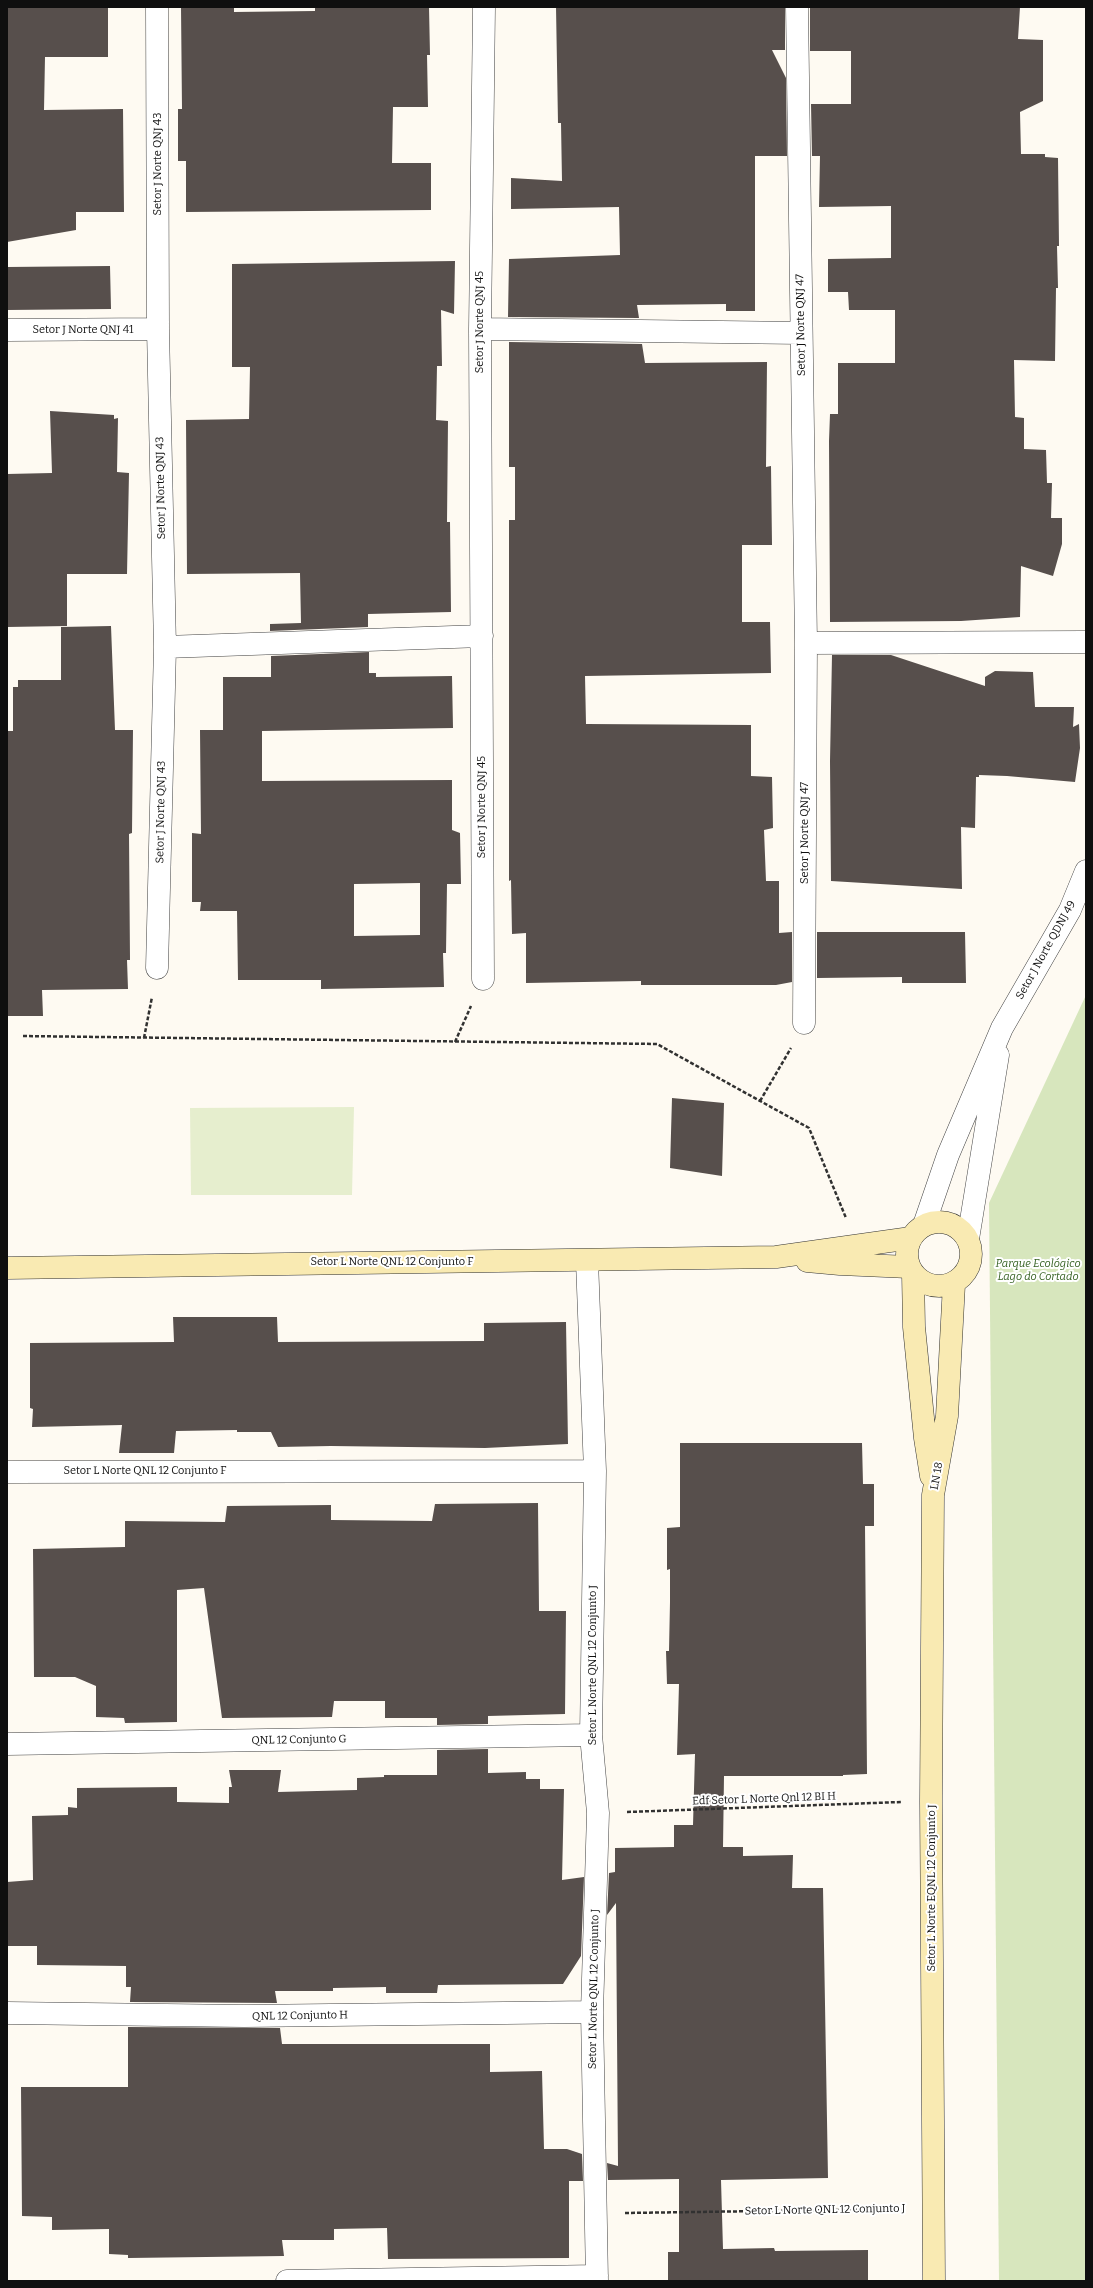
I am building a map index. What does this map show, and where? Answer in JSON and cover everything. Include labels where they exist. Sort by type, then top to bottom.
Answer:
[{"type":"street","name":"Setor J Norte QNJ 43","points":[[157,968],[165,647],[158,329],[158,7]]},
{"type":"street","name":"Setor J Norte QNJ 45","points":[[483,979],[480,329],[484,7]]},
{"type":"street","name":"Setor J Norte QNJ 47","points":[[797,7],[806,643],[804,1024]]},
{"type":"street","name":"Setor J Norte QNJ 41","points":[[7,330],[158,329]]},
{"type":"street","points":[[480,329],[801,333]]},
{"type":"street","points":[[165,647],[482,636]]},
{"type":"street","points":[[806,643],[1086,642]]},
{"type":"street","name":"Setor J Norte QDNJ 49","points":[[1002,1028],[1070,910],[1086,870]]},
{"type":"street","points":[[776,1257],[858,1246],[917,1232],[936,1222],[949,1223],[960,1229],[968,1239],[972,1252],[971,1264],[964,1276],[954,1284],[940,1287],[925,1284],[911,1270],[906,1252],[917,1232],[1002,1028]]},
{"type":"street","points":[[968,1239],[1002,1028]]},
{"type":"street","points":[[776,1257],[911,1270]]},
{"type":"street","name":"Setor L Norte QNL 12 Conjunto F","points":[[7,1268],[587,1261],[776,1257]]},
{"type":"street","name":"Setor L Norte QNL 12 Conjunto J","points":[[587,1261],[596,1471],[591,1735],[598,1812],[592,2012],[597,2213],[597,2278]]},
{"type":"street","name":"LN 18","points":[[911,1270],[914,1327],[925,1438],[934,1495]]},
{"type":"street","name":"LN 18","points":[[934,1495],[947,1416],[954,1284]]},
{"type":"street","name":"Setor L Norte QNL 12 Conjunto F","points":[[7,1472],[596,1471]]},
{"type":"street","name":"Setor L Norte EQNL 12 Conjunto J","points":[[934,1495],[931,1802],[934,2281]]},
{"type":"street","name":"QNL 12 Conjunto G","points":[[7,1744],[591,1735]]},
{"type":"street","name":"QNL 12 Conjunto H","points":[[7,2013],[244,2016],[592,2012]]},
{"type":"street","points":[[287,2281],[597,2278]]},
{"type":"path","points":[[144,1038],[157,968]]},
{"type":"path","points":[[455,1042],[483,979]]},
{"type":"path","points":[[760,1101],[804,1024]]},
{"type":"path","points":[[23,1036],[657,1044],[810,1128],[858,1246]]},
{"type":"path","name":"Edf Setor L Norte Qnl 12 BI H","points":[[598,1812],[931,1802]]},
{"type":"path","name":"Setor L Norte QNL 12 Conjunto J","points":[[597,2213],[933,2208]]},
{"type":"green space","name":"Parque Ecológico Lago do Cortado","points":[[1086,995],[1086,2281],[999,2281],[989,1203]]},
{"type":"green space","points":[[354,1107],[352,1195],[191,1195],[190,1108]]},
{"type":"building","points":[[7,7],[108,7],[108,57],[45,57],[44,110],[123,109],[124,212],[76,212],[76,230],[7,242]]},
{"type":"building","points":[[181,7],[234,7],[234,12],[315,11],[315,7],[429,7],[430,55],[427,55],[428,107],[393,107],[392,163],[431,163],[431,210],[186,212],[186,161],[178,161],[178,109],[182,109]]},
{"type":"building","points":[[556,7],[785,7],[785,50],[772,50],[786,78],[787,156],[755,156],[755,311],[726,311],[726,304],[637,305],[639,318],[508,317],[509,259],[620,255],[619,207],[511,209],[511,178],[562,181],[561,123],[558,123]]},
{"type":"building","points":[[810,7],[1020,7],[1018,39],[1043,40],[1043,101],[1020,112],[1021,154],[1045,154],[1045,157],[1058,158],[1059,246],[1057,246],[1058,288],[1056,288],[1055,361],[1014,360],[1015,417],[1024,418],[1024,449],[1046,450],[1047,483],[1052,483],[1051,518],[1062,518],[1062,544],[1053,576],[1021,566],[1020,617],[961,621],[830,622],[829,441],[830,414],[838,414],[838,363],[895,363],[895,310],[849,310],[848,292],[828,292],[828,259],[891,258],[891,206],[819,207],[820,156],[812,156],[811,104],[851,104],[851,51],[810,51]]},
{"type":"building","points":[[455,261],[454,314],[441,310],[442,366],[437,366],[436,420],[448,421],[447,522],[450,522],[451,612],[368,614],[368,627],[270,631],[270,624],[301,623],[300,573],[187,574],[186,420],[249,419],[250,367],[232,367],[232,264]]},
{"type":"building","points":[[110,266],[111,309],[7,310],[7,267]]},
{"type":"building","points":[[509,342],[642,344],[645,363],[767,362],[766,467],[771,466],[772,545],[742,545],[742,622],[770,622],[771,673],[585,676],[586,724],[751,725],[751,776],[772,777],[773,828],[764,830],[766,881],[779,881],[779,933],[792,932],[792,982],[776,985],[641,985],[641,981],[526,983],[526,933],[512,934],[511,880],[509,881],[509,520],[515,520],[515,467],[509,467]]},
{"type":"building","points":[[50,411],[114,415],[114,419],[118,418],[117,472],[129,473],[127,574],[67,574],[67,626],[7,627],[7,474],[52,473]]},
{"type":"building","points":[[111,626],[115,730],[133,730],[132,833],[129,834],[130,960],[127,960],[128,989],[42,990],[43,1016],[7,1016],[7,731],[13,731],[13,687],[18,687],[18,680],[61,680],[61,627]]},
{"type":"building","points":[[369,652],[369,673],[376,673],[376,677],[452,676],[453,728],[262,731],[262,781],[452,780],[452,830],[460,833],[461,884],[447,884],[446,953],[443,953],[444,987],[321,989],[321,980],[238,980],[237,911],[200,911],[201,902],[192,902],[192,833],[201,834],[200,730],[223,730],[223,677],[271,677],[271,656]],"holes":[[[420,883],[420,935],[354,936],[354,884]]]},
{"type":"building","points":[[832,655],[891,655],[985,686],[985,677],[995,671],[1033,672],[1035,707],[1074,707],[1073,727],[1079,724],[1080,748],[1075,782],[1007,776],[979,775],[979,777],[976,777],[975,828],[961,827],[962,889],[831,881],[830,761]]},
{"type":"building","points":[[817,932],[965,932],[966,983],[902,983],[902,977],[817,978]]},
{"type":"building","points":[[672,1098],[724,1103],[722,1176],[670,1168]]},
{"type":"building","points":[[173,1317],[277,1317],[278,1342],[484,1341],[484,1323],[566,1322],[568,1444],[485,1448],[331,1446],[278,1447],[271,1432],[237,1432],[237,1430],[176,1431],[174,1453],[119,1453],[122,1425],[32,1427],[33,1409],[30,1408],[30,1343],[174,1342]]},
{"type":"building","points":[[680,1443],[862,1443],[863,1484],[874,1484],[874,1526],[865,1526],[867,1774],[843,1776],[724,1776],[723,1847],[743,1847],[743,1856],[793,1855],[792,1888],[823,1888],[828,2178],[721,2180],[723,2249],[774,2248],[775,2251],[868,2250],[868,2281],[668,2281],[668,2252],[679,2252],[679,2179],[608,2180],[607,2163],[618,2166],[616,1903],[607,1915],[609,1873],[615,1872],[615,1848],[674,1847],[674,1825],[693,1825],[695,1754],[677,1755],[679,1684],[667,1684],[666,1651],[669,1651],[670,1569],[667,1570],[667,1528],[680,1527]]},
{"type":"building","points":[[538,1503],[539,1611],[566,1611],[565,1714],[488,1716],[488,1724],[437,1725],[437,1718],[385,1718],[385,1701],[334,1701],[332,1717],[222,1718],[204,1588],[177,1590],[177,1722],[125,1723],[124,1718],[96,1717],[96,1686],[75,1677],[34,1677],[33,1549],[125,1547],[125,1521],[225,1522],[227,1506],[331,1505],[331,1520],[432,1521],[435,1504]]},
{"type":"building","points":[[488,1749],[488,1773],[526,1772],[526,1779],[540,1779],[540,1789],[564,1789],[562,1880],[584,1877],[581,1956],[563,1984],[438,1985],[437,1993],[386,1993],[386,1987],[333,1988],[333,1991],[275,1991],[277,2003],[130,2002],[131,1987],[126,1987],[126,1966],[37,1965],[37,1946],[7,1946],[7,1882],[33,1880],[32,1816],[68,1815],[68,1807],[77,1808],[77,1788],[177,1787],[177,1802],[229,1803],[229,1787],[232,1787],[229,1770],[281,1770],[278,1792],[357,1790],[357,1778],[384,1777],[384,1775],[437,1775],[437,1750]]},
{"type":"building","points":[[128,2027],[280,2028],[282,2044],[490,2044],[490,2072],[542,2071],[544,2149],[567,2149],[582,2154],[583,2181],[569,2181],[569,2258],[388,2259],[387,2228],[334,2229],[334,2240],[282,2240],[284,2256],[128,2258],[128,2255],[109,2254],[109,2229],[52,2230],[52,2217],[22,2216],[21,2087],[128,2087]]}]
